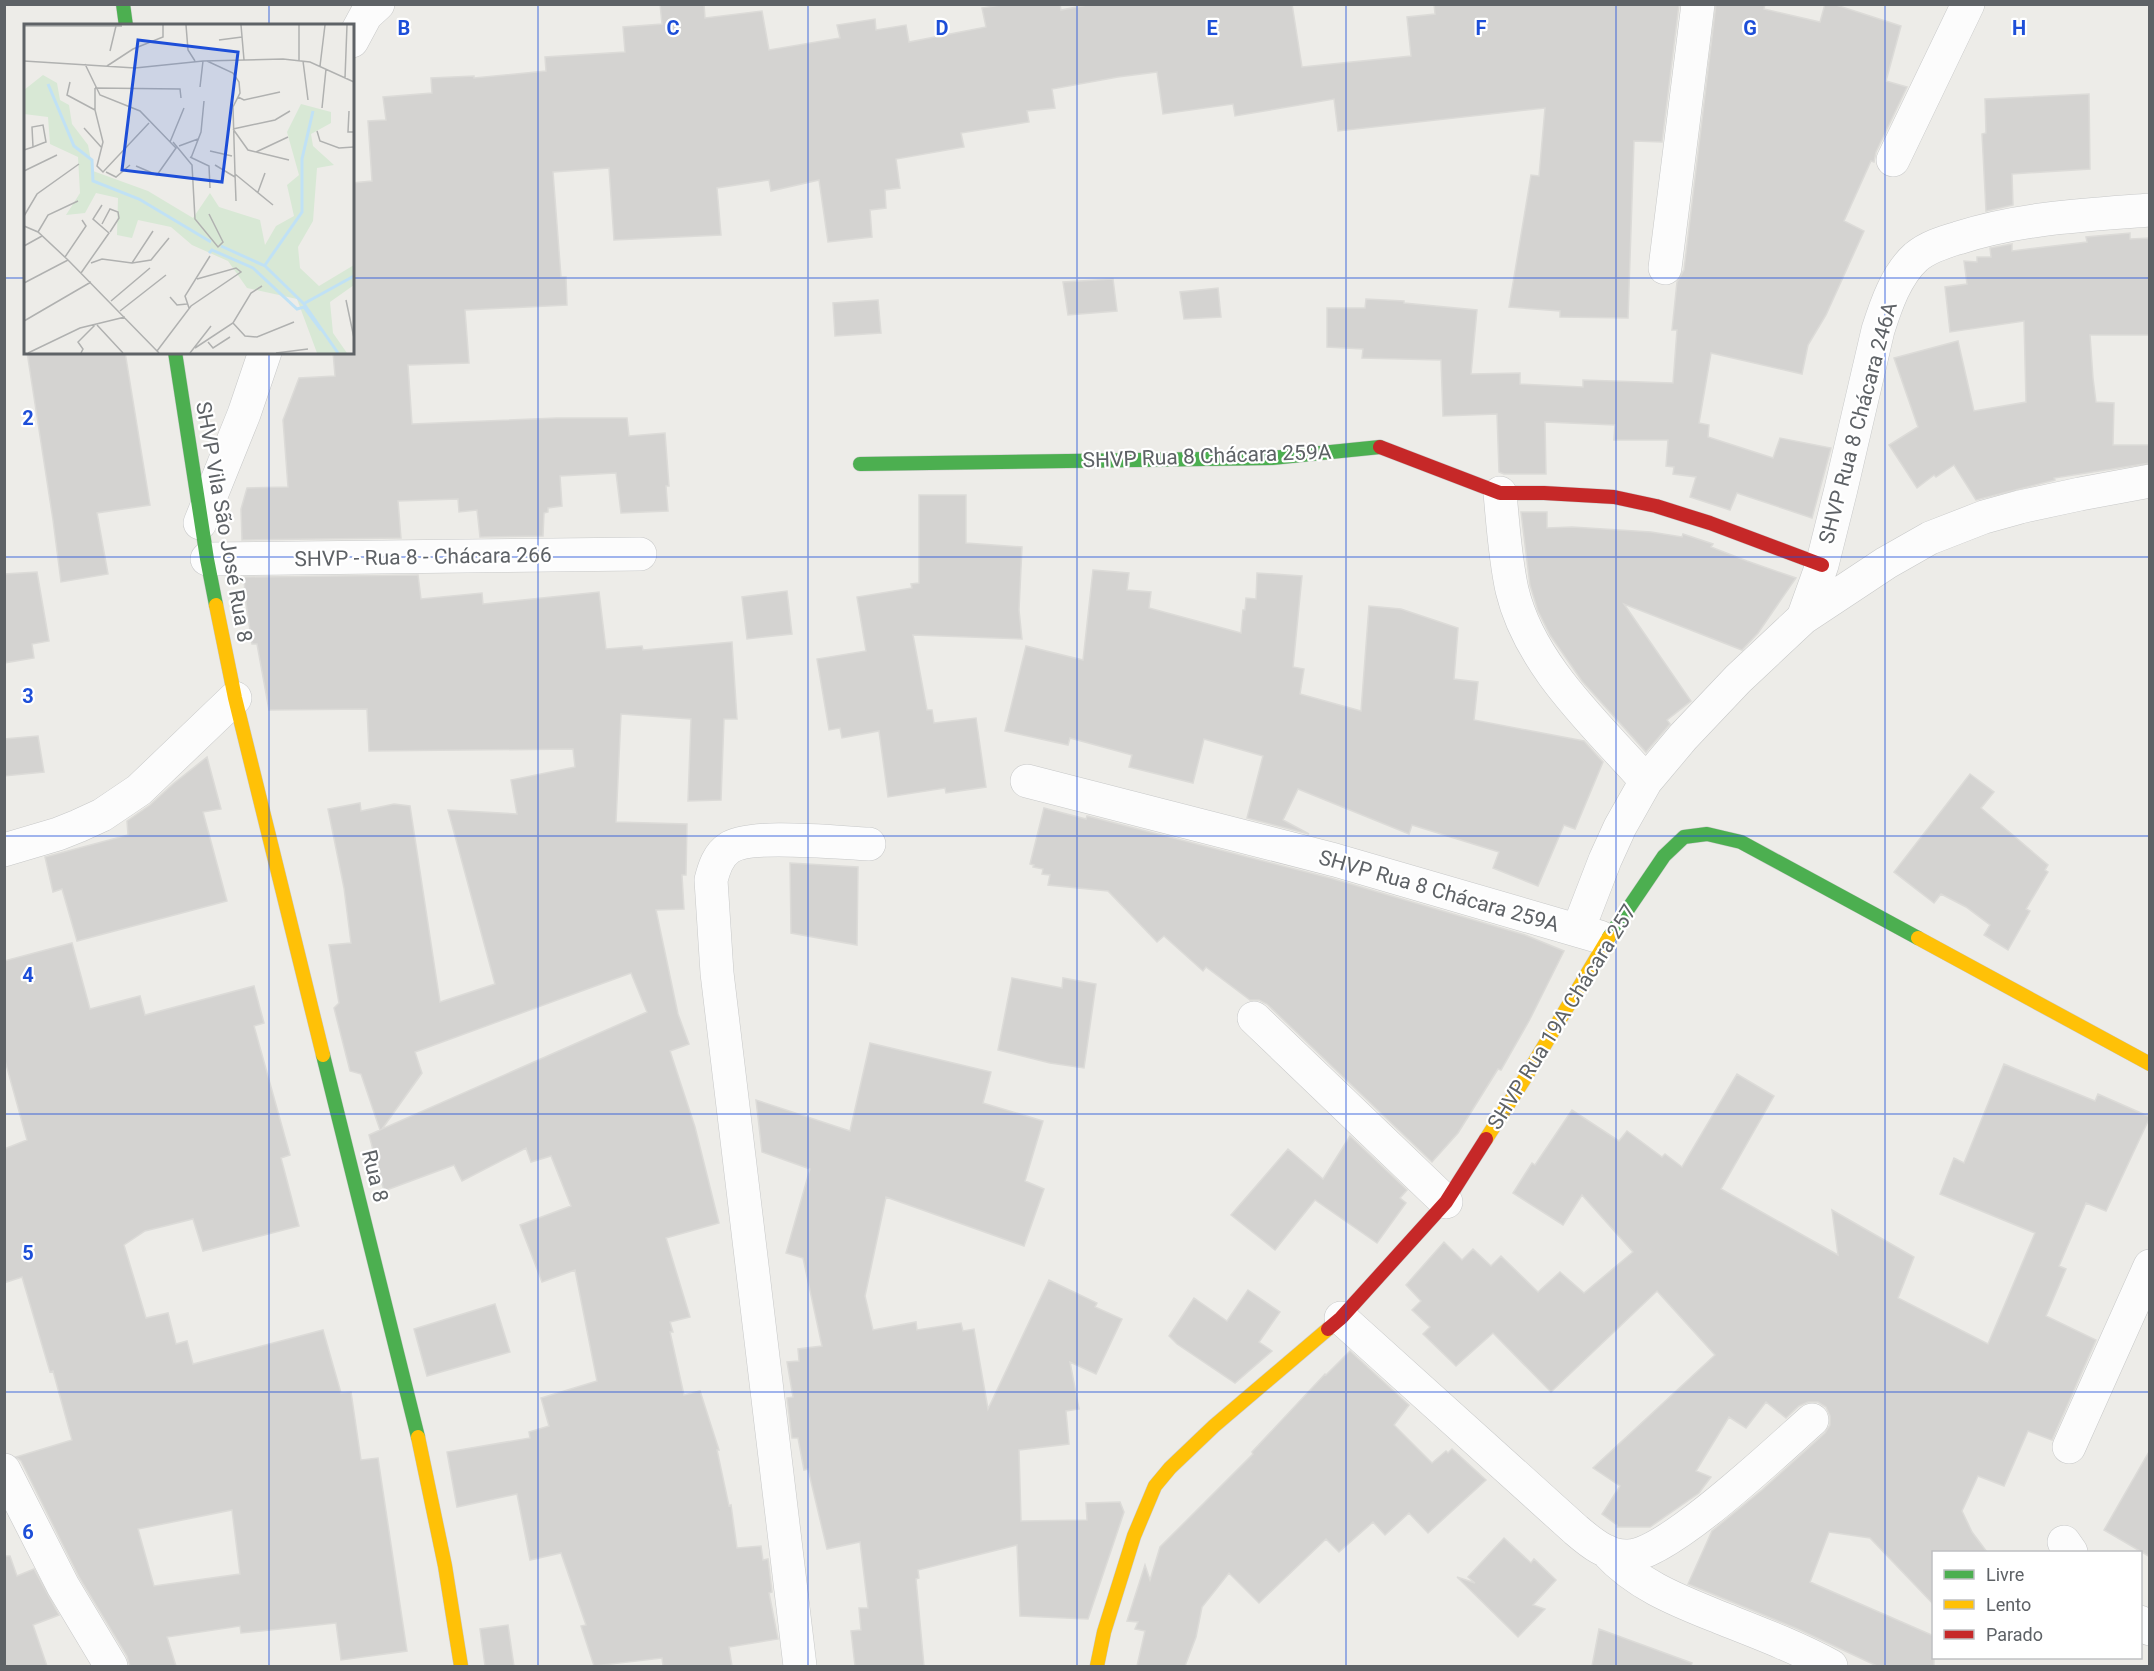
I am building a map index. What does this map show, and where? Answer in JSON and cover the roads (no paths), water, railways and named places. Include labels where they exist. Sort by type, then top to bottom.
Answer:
[{"type":"street","points":[[123,4],[126,24]]},
{"type":"street","points":[[354,37],[366,15],[378,4]]},
{"type":"street","points":[[1665,268],[1698,4]]},
{"type":"street","points":[[1893,160],[1968,4]]},
{"type":"street","name":"SHVP Rua 8 Chácara 246A","points":[[1803,618],[1822,565],[1842,489],[1878,330],[1884,310],[1907,266],[1917,256],[1934,246],[1983,230],[2037,219],[2150,210]]},
{"type":"street","name":"SHVP Vila São José Rua 8","points":[[175,354],[200,523],[235,698]]},
{"type":"street","points":[[200,523],[244,414],[264,354]]},
{"type":"street","name":"SHVP Rua 8 Chácara 259A","points":[[860,464],[1272,458],[1382,447],[1500,493],[1614,497],[1656,506],[1710,523],[1822,565]]},
{"type":"street","points":[[1593,935],[1605,860],[1620,827],[1646,781],[1683,737],[1803,618],[1886,563],[1941,534],[1984,517],[2091,491],[2150,481]]},
{"type":"street","points":[[1500,493],[1512,590],[1535,646],[1575,701],[1646,781]]},
{"type":"street","name":"SHVP - Rua 8 - Chácara 266","points":[[207,559],[640,554]]},
{"type":"street","points":[[4,850],[58,834],[102,815],[139,790],[235,698]]},
{"type":"street","name":"Rua 8","points":[[235,698],[420,1447],[446,1566],[461,1666]]},
{"type":"street","name":"SHVP Rua 8 Chácara 259A","points":[[1027,781],[1335,860],[1593,935]]},
{"type":"street","name":"SHVP Rua 19A Chácara 257","points":[[1097,1666],[1104,1632],[1134,1536],[1155,1485],[1214,1426],[1341,1318],[1446,1202],[1525,1078],[1593,935],[1684,837],[1698,834],[1718,835],[1763,853],[2150,1064]]},
{"type":"street","points":[[800,1666],[717,973],[711,880],[713,870],[722,853],[731,846],[744,842],[869,844]]},
{"type":"street","points":[[1254,1018],[1446,1202]]},
{"type":"street","points":[[2069,1447],[2150,1266]]},
{"type":"street","points":[[1341,1318],[1576,1530],[1606,1551],[1630,1575],[1673,1599],[1800,1649],[1831,1666]]},
{"type":"street","points":[[1606,1551],[1630,1556],[1654,1548],[1719,1501],[1812,1420]]},
{"type":"street","points":[[4,1470],[63,1586],[111,1666]]}]
